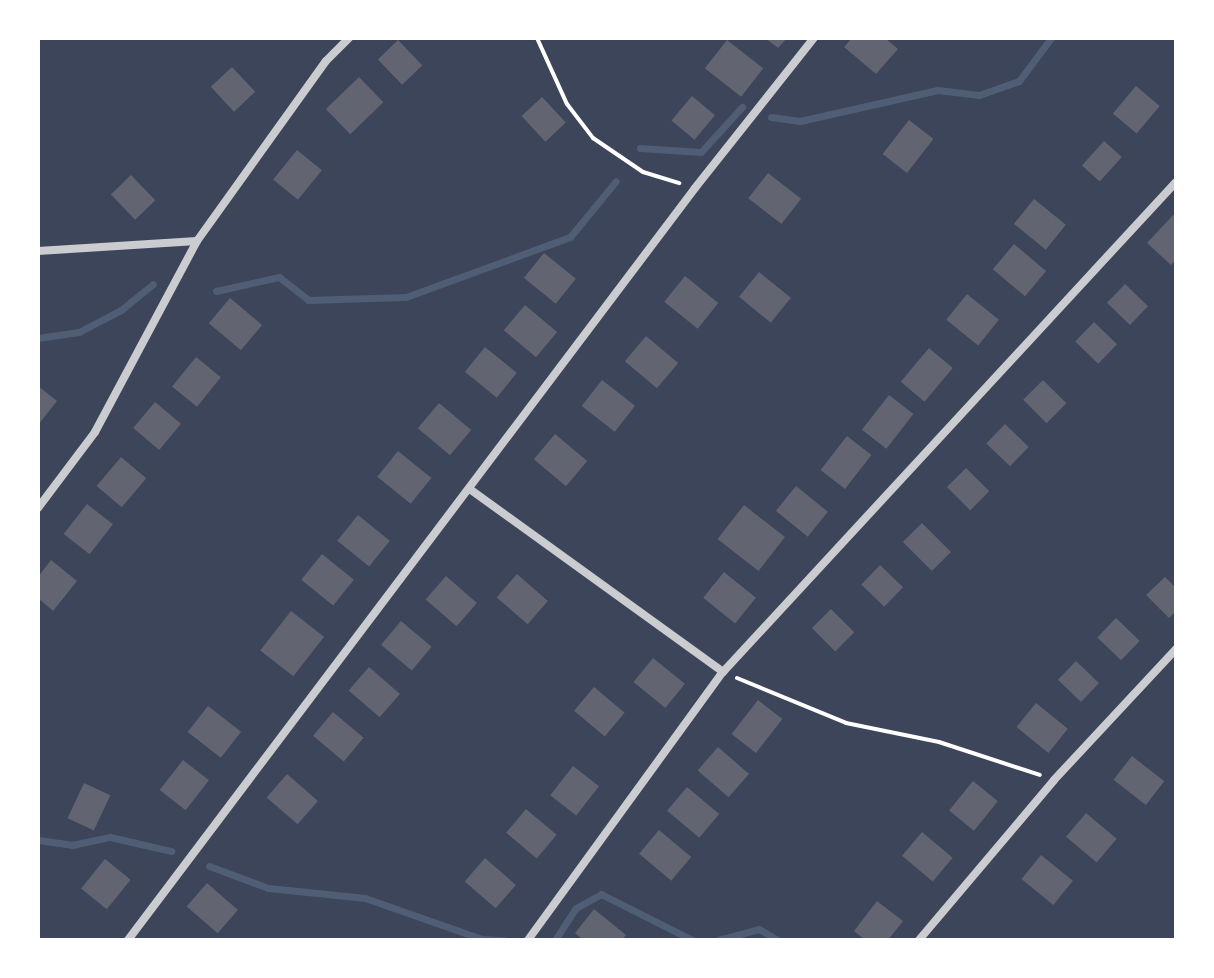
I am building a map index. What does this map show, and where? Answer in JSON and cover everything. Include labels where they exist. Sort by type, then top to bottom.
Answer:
[{"type":"street","points":[[38,508],[95,432],[197,241],[326,61],[349,38]]},
{"type":"street","points":[[128,940],[471,490],[695,188],[814,38]]},
{"type":"street","points":[[528,940],[723,672],[1176,182]]},
{"type":"street","points":[[38,251],[197,241]]},
{"type":"street","points":[[471,490],[723,672]]},
{"type":"street","points":[[919,940],[1054,780],[1176,649]]},
{"type":"path","points":[[537,38],[567,104],[593,138],[643,172],[695,188]]},
{"type":"path","points":[[723,672],[846,723],[939,742],[1054,780]]},
{"type":"shaded area","points":[[38,38],[1176,38],[1176,940],[38,940]]},
{"type":"building","points":[[765,38],[787,38],[778,48]]},
{"type":"building","points":[[852,38],[885,38],[898,49],[876,74],[844,47]]},
{"type":"building","points":[[398,40],[422,65],[402,85],[378,59]]},
{"type":"building","points":[[727,40],[763,68],[741,97],[705,68]]},
{"type":"building","points":[[232,67],[255,92],[234,112],[211,87]]},
{"type":"building","points":[[359,77],[383,102],[350,134],[326,109]]},
{"type":"building","points":[[1136,86],[1160,106],[1137,134],[1113,114]]},
{"type":"building","points":[[692,96],[715,115],[694,140],[671,121]]},
{"type":"building","points":[[542,97],[566,123],[545,142],[522,116]]},
{"type":"building","points":[[909,120],[933,139],[907,173],[883,154]]},
{"type":"building","points":[[1104,141],[1122,157],[1100,182],[1082,166]]},
{"type":"building","points":[[297,150],[322,170],[298,200],[273,180]]},
{"type":"building","points":[[768,173],[801,199],[781,224],[748,198]]},
{"type":"building","points":[[131,175],[155,200],[135,220],[111,194]]},
{"type":"building","points":[[1034,199],[1066,225],[1046,250],[1014,224]]},
{"type":"building","points":[[1176,212],[1176,260],[1171,265],[1147,243]]},
{"type":"building","points":[[1014,244],[1046,271],[1025,296],[993,269]]},
{"type":"building","points":[[544,253],[576,279],[556,304],[524,278]]},
{"type":"building","points":[[759,272],[791,298],[771,323],[739,297]]},
{"type":"building","points":[[685,276],[718,303],[698,329],[664,302]]},
{"type":"building","points":[[1125,284],[1148,306],[1130,325],[1107,303]]},
{"type":"building","points":[[967,294],[999,320],[978,345],[946,320]]},
{"type":"building","points":[[230,298],[262,325],[241,350],[209,323]]},
{"type":"building","points":[[525,305],[557,332],[536,357],[504,330]]},
{"type":"building","points":[[1094,322],[1117,344],[1098,364],[1075,341]]},
{"type":"building","points":[[646,336],[678,363],[657,388],[625,361]]},
{"type":"building","points":[[485,347],[517,373],[497,398],[465,372]]},
{"type":"building","points":[[929,348],[953,368],[924,402],[901,382]]},
{"type":"building","points":[[196,357],[221,377],[197,407],[172,387]]},
{"type":"building","points":[[602,380],[635,406],[615,432],[582,406]]},
{"type":"building","points":[[1043,380],[1066,403],[1047,423],[1023,400]]},
{"type":"building","points":[[38,386],[57,401],[38,425]]},
{"type":"building","points":[[889,395],[913,414],[886,449],[862,430]]},
{"type":"building","points":[[155,402],[181,424],[159,450],[133,428]]},
{"type":"building","points":[[439,403],[471,430],[450,455],[418,428]]},
{"type":"building","points":[[1005,424],[1029,447],[1010,466],[986,443]]},
{"type":"building","points":[[555,434],[587,461],[566,486],[534,459]]},
{"type":"building","points":[[847,436],[871,455],[845,489],[821,470]]},
{"type":"building","points":[[398,451],[431,478],[411,504],[377,477]]},
{"type":"building","points":[[121,457],[146,478],[122,507],[97,486]]},
{"type":"building","points":[[966,468],[989,491],[970,510],[947,487]]},
{"type":"building","points":[[796,486],[828,512],[808,537],[776,511]]},
{"type":"building","points":[[87,504],[113,524],[90,554],[64,534]]},
{"type":"building","points":[[744,505],[785,537],[759,571],[718,539]]},
{"type":"building","points":[[358,515],[390,541],[369,566],[337,541]]},
{"type":"building","points":[[922,523],[951,552],[932,571],[903,542]]},
{"type":"building","points":[[322,554],[354,580],[333,605],[301,580]]},
{"type":"building","points":[[51,560],[77,581],[53,611],[38,598],[38,577]]},
{"type":"building","points":[[880,565],[903,587],[884,607],[861,584]]},
{"type":"building","points":[[724,572],[756,598],[735,623],[703,598]]},
{"type":"building","points":[[517,574],[548,601],[528,624],[497,597]]},
{"type":"building","points":[[446,576],[477,603],[457,626],[426,599]]},
{"type":"building","points":[[1165,577],[1176,588],[1176,611],[1169,618],[1146,595]]},
{"type":"building","points":[[831,609],[854,632],[835,651],[812,628]]},
{"type":"building","points":[[291,611],[324,637],[293,676],[260,650]]},
{"type":"building","points":[[1116,618],[1140,641],[1121,660],[1097,637]]},
{"type":"building","points":[[401,621],[432,647],[412,670],[381,645]]},
{"type":"building","points":[[653,658],[685,684],[665,708],[633,682]]},
{"type":"building","points":[[1076,661],[1099,683],[1081,702],[1058,680]]},
{"type":"building","points":[[369,667],[400,694],[380,717],[349,690]]},
{"type":"building","points":[[594,687],[625,713],[605,736],[574,711]]},
{"type":"building","points":[[758,700],[782,719],[756,753],[732,734]]},
{"type":"building","points":[[1036,703],[1068,729],[1048,753],[1016,727]]},
{"type":"building","points":[[208,706],[241,732],[221,758],[188,732]]},
{"type":"building","points":[[333,712],[364,738],[344,761],[313,736]]},
{"type":"building","points":[[718,747],[749,774],[729,797],[698,770]]},
{"type":"building","points":[[1132,756],[1164,781],[1146,805],[1114,780]]},
{"type":"building","points":[[183,760],[209,780],[186,810],[160,790]]},
{"type":"building","points":[[573,766],[599,786],[576,815],[550,795]]},
{"type":"building","points":[[287,774],[318,801],[298,824],[267,797]]},
{"type":"building","points":[[973,781],[998,801],[974,831],[949,811]]},
{"type":"building","points":[[84,783],[110,795],[94,831],[68,818]]},
{"type":"building","points":[[687,787],[719,814],[699,838],[667,811]]},
{"type":"building","points":[[526,809],[557,835],[537,858],[506,833]]},
{"type":"building","points":[[1086,813],[1117,839],[1097,862],[1066,837]]},
{"type":"building","points":[[659,830],[691,857],[671,881],[639,854]]},
{"type":"building","points":[[922,832],[953,858],[933,881],[902,856]]},
{"type":"building","points":[[1041,855],[1073,881],[1053,905],[1021,879]]},
{"type":"building","points":[[485,858],[516,885],[496,908],[465,881]]},
{"type":"building","points":[[105,859],[131,880],[107,909],[81,889]]},
{"type":"building","points":[[207,883],[238,910],[218,933],[187,906]]},
{"type":"building","points":[[877,901],[903,921],[888,940],[865,940],[854,931]]},
{"type":"building","points":[[594,909],[626,935],[622,940],[583,940],[575,933]]},
{"type":"waterway","points":[[771,117],[800,121],[938,90],[979,95],[1019,81],[1051,38]]},
{"type":"waterway","points":[[640,148],[701,152],[742,107]]},
{"type":"waterway","points":[[216,291],[279,277],[308,300],[406,297],[570,237],[616,181]]},
{"type":"waterway","points":[[38,338],[79,332],[121,310],[153,284]]},
{"type":"waterway","points":[[38,840],[72,845],[110,837],[171,851]]},
{"type":"waterway","points":[[209,866],[268,888],[365,898],[482,939],[504,940]]},
{"type":"waterway","points":[[555,940],[576,908],[601,894],[692,940]]},
{"type":"waterway","points":[[718,940],[759,929],[777,940]]}]
